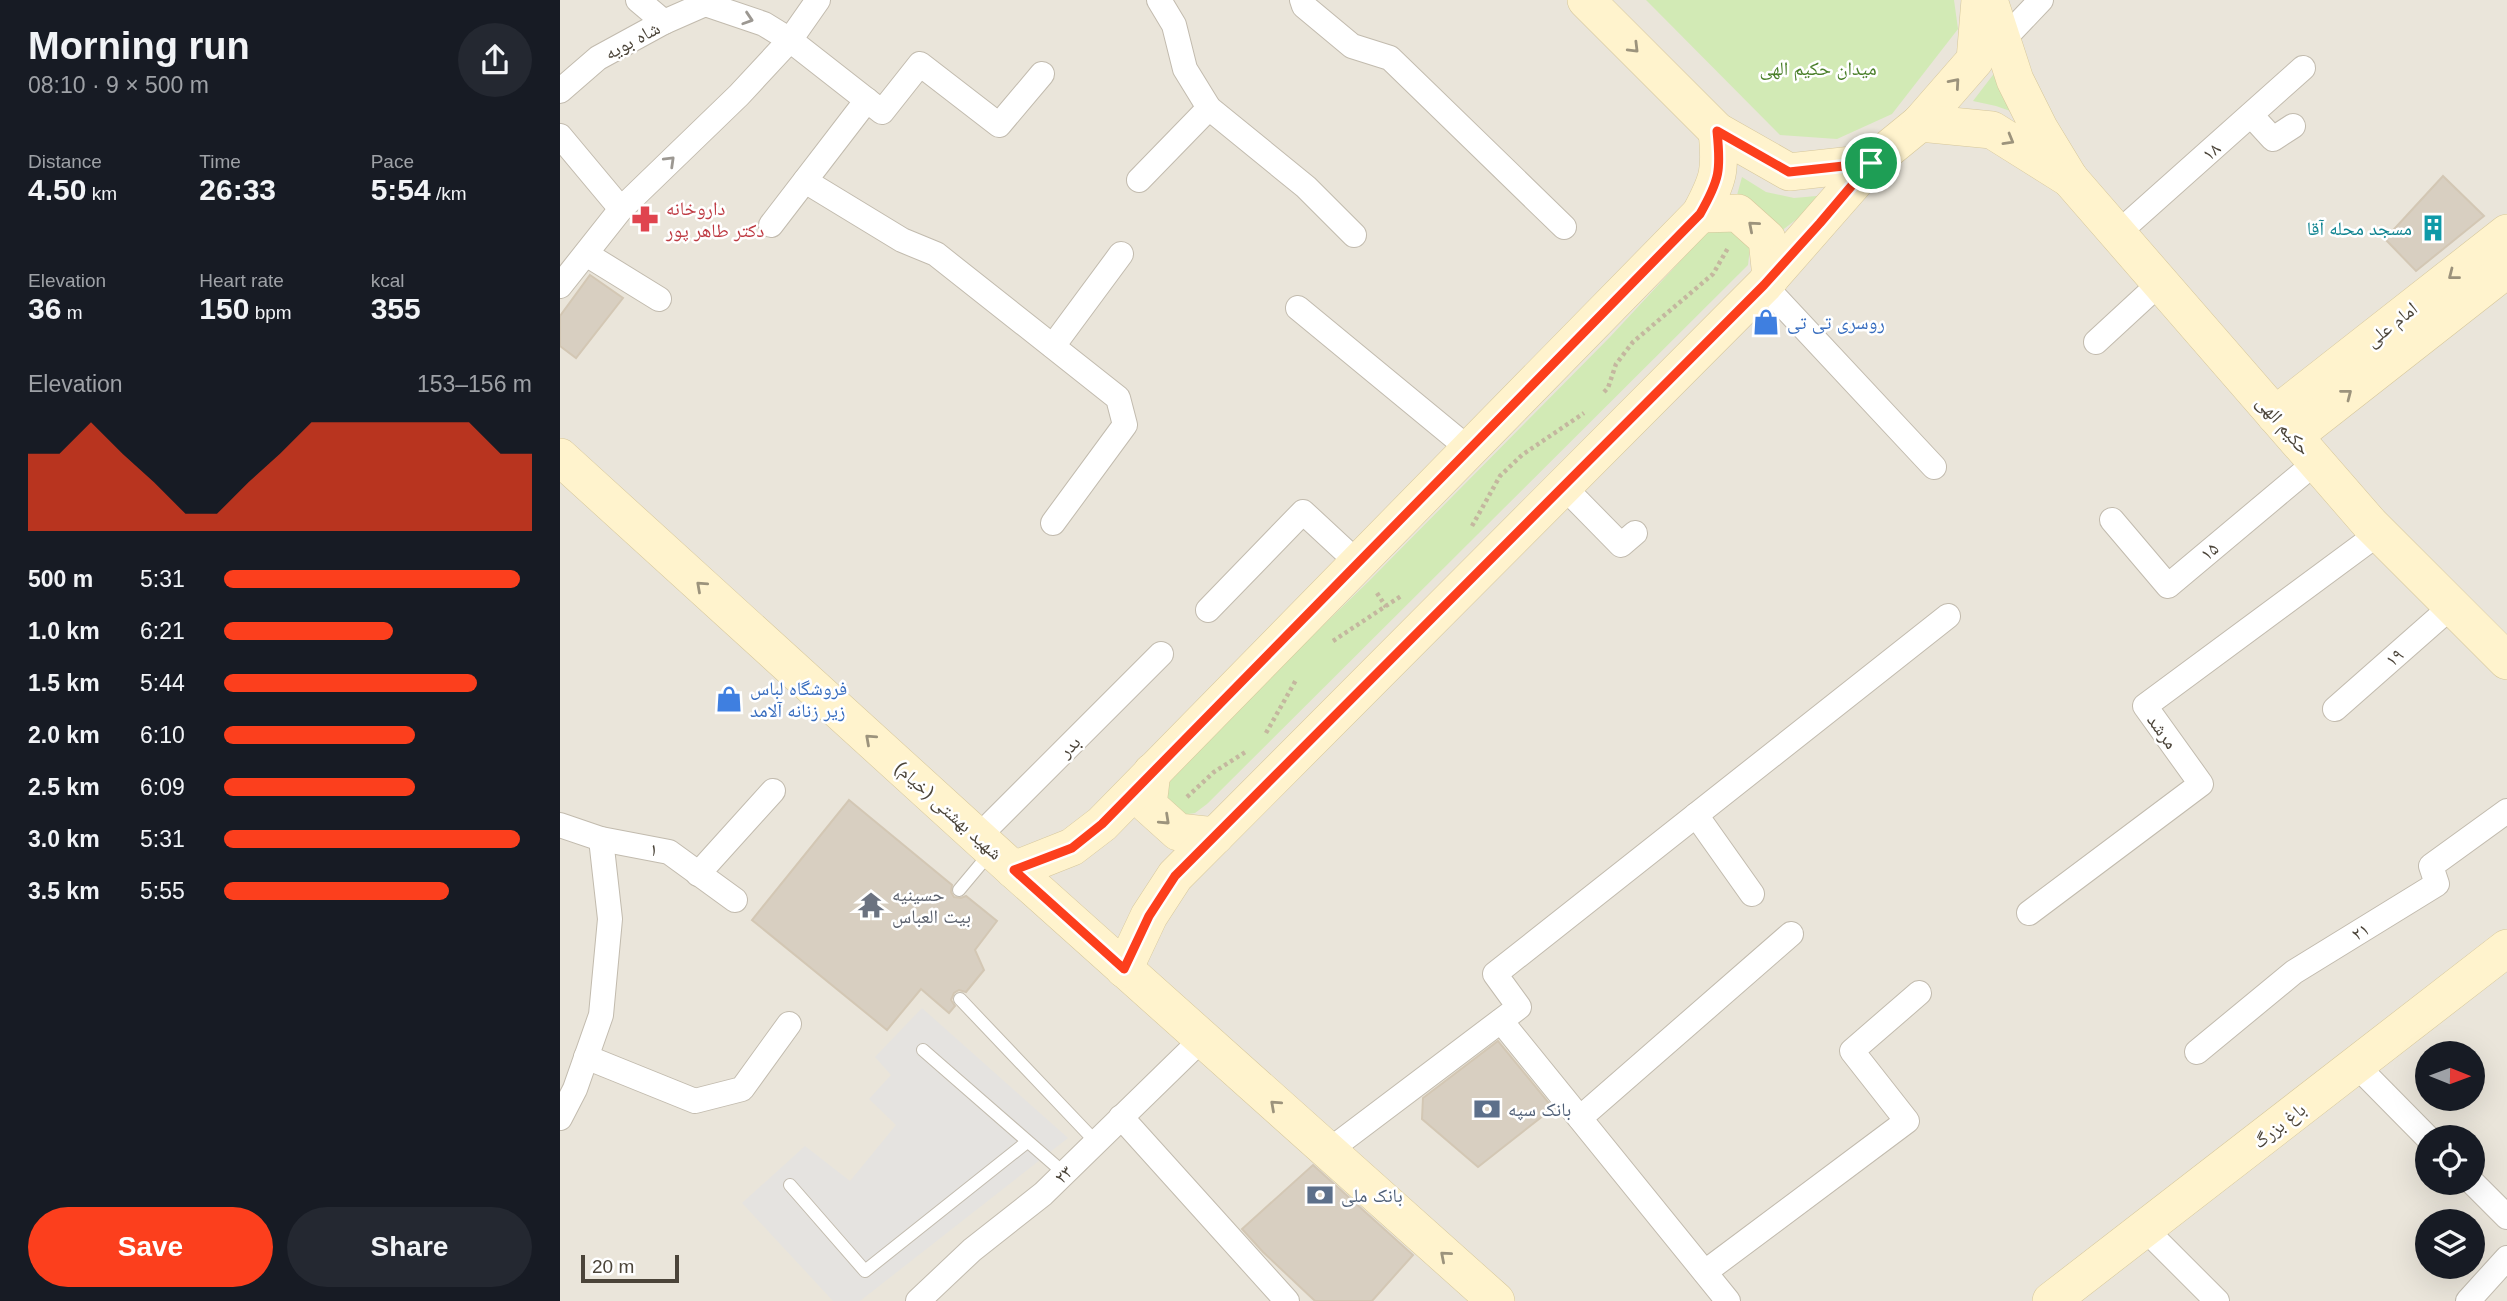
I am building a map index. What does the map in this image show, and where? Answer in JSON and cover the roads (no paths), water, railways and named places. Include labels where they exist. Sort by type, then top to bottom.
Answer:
[{"type":"main road","points":[[1586,0],[1717,131],[1789,172],[1871,163]]},
{"type":"main road","points":[[1124,969],[1149,916],[1175,876],[1768,281],[1871,163],[1920,123],[1975,60],[1980,0]]},
{"type":"main road","points":[[1989,0],[2015,80],[2039,128],[2070,179]]},
{"type":"main road","points":[[1920,123],[1993,130],[2070,179]]},
{"type":"main road","points":[[995,853],[1072,848],[1102,824],[1700,214],[1712,192],[1720,165],[1717,131]]},
{"type":"main road","name":"حکیم الهی","points":[[2070,179],[2379,533],[2507,661]]},
{"type":"main road","points":[[1700,214],[1738,213],[1767,239],[1768,281]]},
{"type":"main road","name":"امام علی","points":[[2295,438],[2507,233]]},
{"type":"main road","points":[[2295,438],[2507,269]]},
{"type":"main road","name":"شهید بهشتی (خیام)","points":[[560,457],[995,853],[1496,1301]]},
{"type":"main road","points":[[1152,772],[1148,805],[1178,832],[1215,836]]},
{"type":"main road","name":"باغ بزرگ","points":[[2052,1301],[2507,948]]},
{"type":"street","points":[[638,0],[664,22]]},
{"type":"street","points":[[560,286],[621,209],[739,95],[790,40],[818,0]]},
{"type":"street","points":[[1159,0],[1174,25],[1185,69],[1209,108],[1306,187],[1354,235]]},
{"type":"street","points":[[1302,0],[1304,6],[1352,46],[1390,58],[1564,227]]},
{"type":"street","points":[[2003,40],[2041,0]]},
{"type":"street","name":"شاه بویه","points":[[560,90],[598,58],[664,22],[705,5],[764,24],[790,40],[867,100]]},
{"type":"street","points":[[771,225],[867,100],[882,112],[920,64],[999,125],[1042,74]]},
{"type":"street","name":"۱۸","points":[[2118,233],[2303,68]]},
{"type":"street","points":[[1139,180],[1209,108]]},
{"type":"street","points":[[2251,115],[2273,139],[2293,126]]},
{"type":"street","points":[[560,136],[621,209]]},
{"type":"street","points":[[805,181],[902,240],[936,254],[1118,398],[1125,425],[1054,523]]},
{"type":"street","points":[[586,254],[659,299]]},
{"type":"street","points":[[1053,346],[1121,254]]},
{"type":"street","points":[[1768,281],[1934,467]]},
{"type":"street","points":[[2096,342],[2160,283]]},
{"type":"street","points":[[1298,308],[1469,449]]},
{"type":"street","name":"۱۵","points":[[2112,520],[2168,586],[2295,438]]},
{"type":"street","points":[[1563,486],[1621,545],[1635,533]]},
{"type":"street","points":[[1208,610],[1303,512],[1358,563]]},
{"type":"street","name":"مرشد","points":[[2029,913],[2201,784],[2145,706],[2379,533]]},
{"type":"street","name":"۱۹","points":[[2335,709],[2452,606]]},
{"type":"street","points":[[1327,1152],[1520,1007],[1495,974],[1948,616]]},
{"type":"street","name":"بدر","points":[[995,853],[1161,654]]},
{"type":"street","points":[[698,874],[773,791]]},
{"type":"street","name":"۲۱","points":[[2197,1052],[2294,972],[2437,884],[2431,866],[2507,811]]},
{"type":"street","points":[[1696,815],[1752,894]]},
{"type":"street","name":"۱","points":[[560,825],[601,839],[669,852],[735,900]]},
{"type":"street","points":[[560,1118],[575,1088],[601,1015],[610,919],[601,839]]},
{"type":"street","points":[[1580,1118],[1791,934]]},
{"type":"street","points":[[1705,1272],[1907,1121],[1852,1052],[1919,993]]},
{"type":"street","points":[[1501,1021],[1728,1301]]},
{"type":"street","points":[[586,1056],[695,1101],[742,1089],[789,1024]]},
{"type":"street","name":"۲۳","points":[[919,1301],[972,1251],[1043,1194],[1202,1039]]},
{"type":"street","points":[[2356,1065],[2415,1125]]},
{"type":"street","points":[[1121,1117],[1287,1301]]},
{"type":"street","points":[[2485,1194],[2507,1217]]},
{"type":"street","points":[[2145,1229],[2217,1301]]},
{"type":"street","points":[[2468,1301],[2507,1258]]},
{"type":"lane","points":[[959,890],[995,853]]},
{"type":"lane","points":[[960,999],[1096,1142]]},
{"type":"lane","points":[[923,1051],[1064,1173]]},
{"type":"lane","points":[[790,1185],[865,1271],[1027,1142]]},
{"type":"place","name":"داروخانه دکتر طاهر پور","points":[[645,219]]},
{"type":"place","name":"مسجد محله آقا","points":[[2433,228]]},
{"type":"place","name":"روسری تی تی","points":[[1766,322]]},
{"type":"place","name":"فروشگاه لباس زیر زنانه آلامد","points":[[729,699]]},
{"type":"place","name":"حسینیه بیت العباس","points":[[871,905]]},
{"type":"place","name":"بانک سپه","points":[[1487,1109]]},
{"type":"place","name":"بانک ملی","points":[[1320,1195]]},
{"type":"park label","name":"میدان حکیم الهی","points":[[1818,68]]}]
